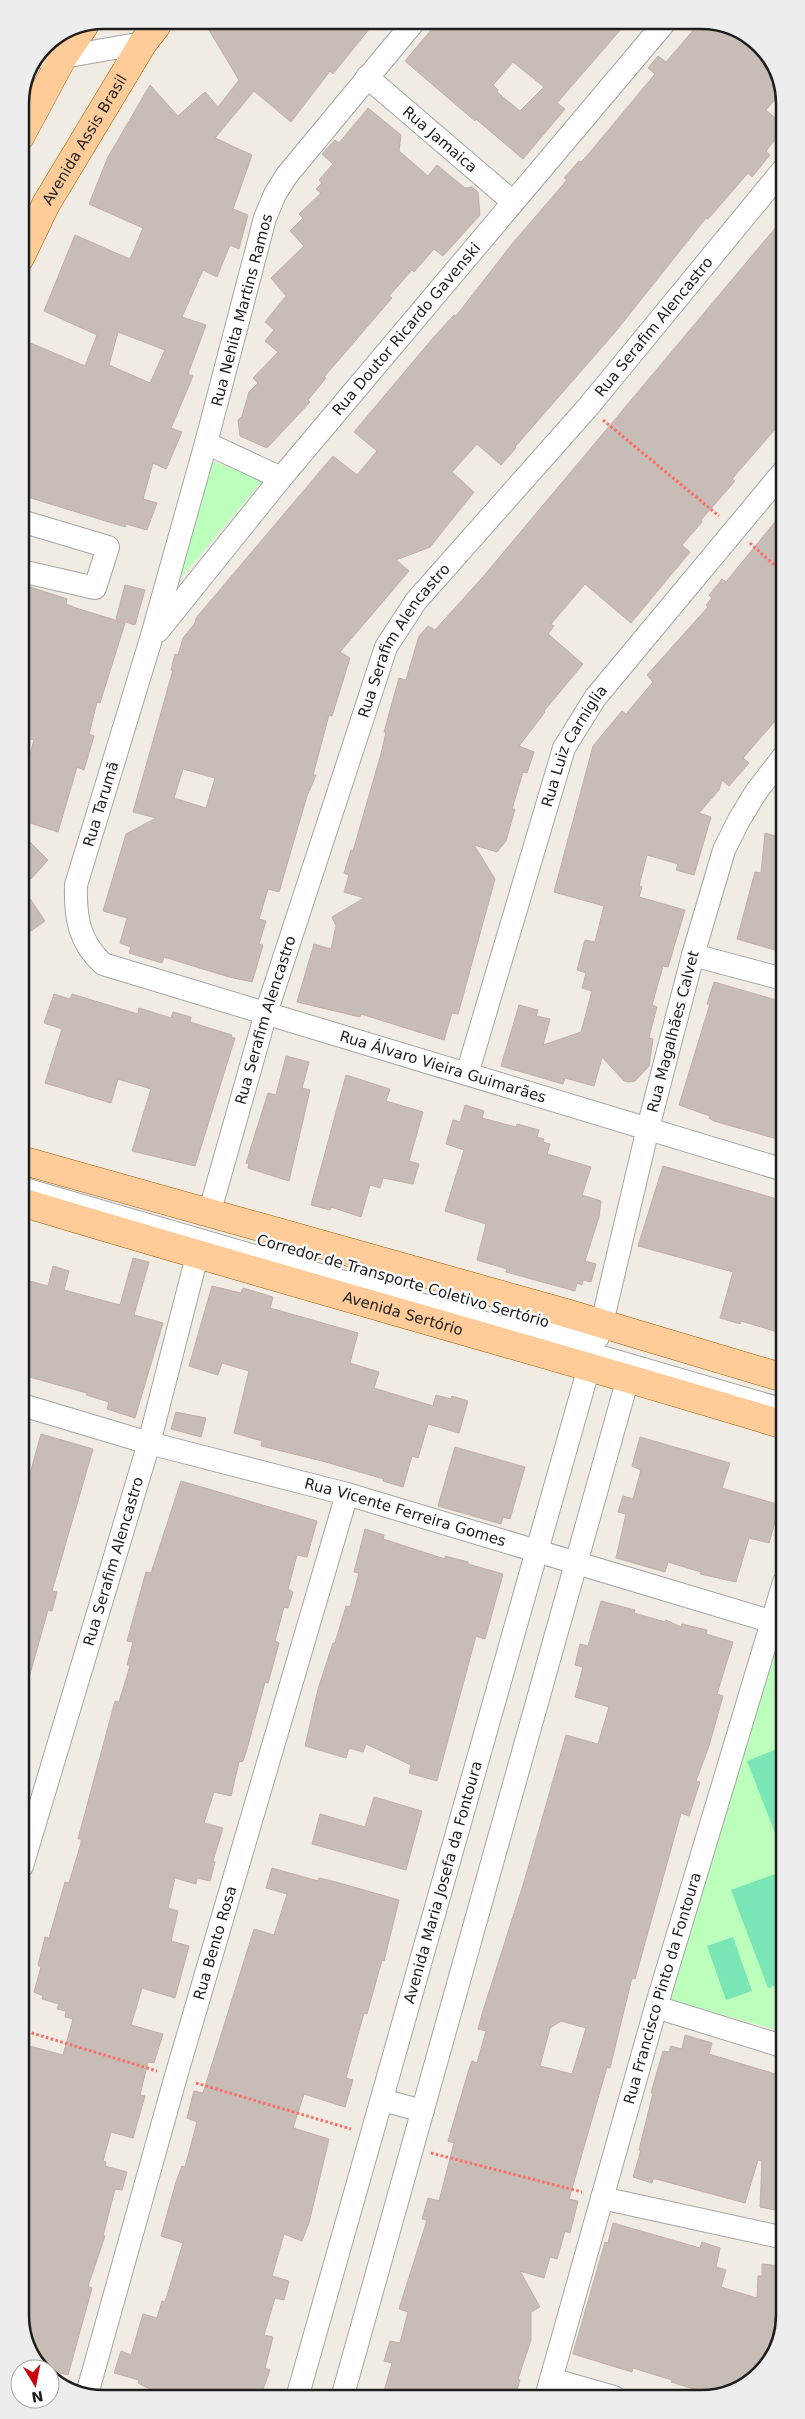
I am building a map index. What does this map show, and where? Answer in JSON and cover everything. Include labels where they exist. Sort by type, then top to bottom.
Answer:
[{"type":"main road","points":[[29,114],[51,57],[76,34]]},
{"type":"main road","name":"Avenida Assis Brasil","points":[[29,239],[46,204],[150,34]]},
{"type":"main road","points":[[29,1162],[602,1323],[776,1376]]},
{"type":"main road","name":"Avenida Sertório","points":[[29,1204],[197,1256],[628,1378],[776,1424]]},
{"type":"street","name":"Rua Nehita Martins Ramos","points":[[151,639],[206,443],[265,218],[275,194],[286,175],[409,29]]},
{"type":"street","name":"Rua Doutor Ricardo Gavenski","points":[[151,639],[281,478],[659,29]]},
{"type":"street","points":[[51,57],[150,34]]},
{"type":"street","name":"Rua Jamaica","points":[[367,77],[514,202]]},
{"type":"street","name":"Rua Serafim Alencastro","points":[[209,1214],[266,1013],[386,647],[416,602],[588,407],[776,178]]},
{"type":"street","points":[[206,443],[281,478]]},
{"type":"street","name":"Rua Luiz Carniglia","points":[[467,1074],[564,748],[595,698],[776,481]]},
{"type":"street","points":[[29,524],[108,547],[95,588],[30,572]]},
{"type":"street","name":"Rua Tarumã","points":[[103,964],[91,953],[78,927],[75,908],[76,885],[151,639]]},
{"type":"street","name":"Rua Magalhães Calvet","points":[[602,1323],[648,1128],[693,956],[724,850],[756,792],[776,766]]},
{"type":"street","points":[[693,956],[776,977]]},
{"type":"street","name":"Rua Álvaro Vieira Guimarães","points":[[103,964],[776,1168]]},
{"type":"street","name":"Corredor de Transporte Coletivo Sertório","points":[[29,1174],[776,1388]]},
{"type":"street","name":"Corredor de Transporte Coletivo Sertório","points":[[29,1190],[776,1408]]},
{"type":"street","name":"Rua Serafim Alencastro","points":[[29,1843],[149,1443],[197,1256]]},
{"type":"street","name":"Avenida Maria Josefa da Fontoura","points":[[298,2390],[589,1367]]},
{"type":"street","points":[[344,2390],[411,2147],[423,2111],[578,1564],[628,1378]]},
{"type":"street","name":"Rua Vicente Ferreira Gomes","points":[[29,1407],[149,1443],[348,1494],[776,1624]]},
{"type":"street","name":"Rua Bento Rosa","points":[[89,2389],[176,2076],[348,1494]]},
{"type":"street","name":"Rua Francisco Pinto da Fontoura","points":[[548,2388],[656,2007],[776,1631]]},
{"type":"street","points":[[656,2007],[776,2044]]},
{"type":"street","points":[[382,2100],[423,2111]]},
{"type":"street","points":[[602,2198],[776,2236]]},
{"type":"street","points":[[548,2388],[563,2390]]},
{"type":"path","points":[[588,407],[736,530],[776,567]]},
{"type":"path","points":[[29,2032],[370,2135]]},
{"type":"path","points":[[411,2147],[602,2198]]},
{"type":"green space","points":[[211,461],[263,480],[176,584]]},
{"type":"green space","points":[[772,1645],[776,1647],[776,2030],[669,2000]]},
{"type":"green space","points":[[776,1749],[776,1835],[747,1761]]},
{"type":"green space","points":[[776,1874],[776,1985],[768,1988],[731,1890]]},
{"type":"green space","points":[[733,1937],[752,1991],[726,2000],[707,1946]]},
{"type":"building","points":[[208,29],[369,29],[333,74],[330,71],[291,122],[254,91],[215,138],[252,155],[233,209],[248,215],[239,249],[230,245],[217,277],[203,270],[182,317],[206,325],[188,374],[193,376],[171,428],[182,432],[166,469],[153,463],[143,499],[157,503],[147,530],[126,524],[125,527],[29,497],[29,342],[85,366],[97,335],[44,311],[75,235],[130,259],[143,228],[89,204],[108,157],[150,85],[178,116],[205,92],[218,107],[239,80]],"holes":[[[118,332],[165,350],[150,383],[109,365]]]},
{"type":"building","points":[[432,29],[621,29],[557,103],[565,109],[523,159],[405,61]],"holes":[[[513,62],[544,87],[520,111],[497,92],[498,90],[493,85]]]},
{"type":"building","points":[[694,29],[721,31],[730,34],[751,47],[769,70],[776,94],[776,98],[766,110],[776,119],[776,138],[766,151],[770,155],[752,177],[748,173],[708,219],[706,218],[616,331],[501,465],[477,444],[452,472],[474,492],[430,547],[396,560],[409,571],[340,652],[350,658],[332,716],[329,715],[313,775],[316,775],[307,796],[279,892],[268,889],[259,919],[266,921],[259,944],[263,945],[252,982],[164,957],[162,963],[129,953],[131,947],[120,943],[127,918],[103,911],[126,834],[156,818],[133,812],[173,670],[171,670],[175,654],[178,655],[183,638],[195,623],[196,618],[333,456],[357,475],[377,451],[354,432],[433,338],[454,315],[456,316],[512,244],[567,180],[564,178],[579,161],[581,162],[586,157],[655,74],[648,68],[658,56],[666,62]],"holes":[[[183,769],[215,778],[206,808],[174,798]]]},
{"type":"building","points":[[368,108],[401,135],[399,151],[428,176],[437,165],[465,188],[472,187],[478,192],[480,215],[443,256],[434,249],[414,272],[412,270],[389,296],[392,298],[324,377],[326,378],[308,400],[310,402],[267,448],[240,436],[238,420],[242,416],[249,392],[258,383],[253,378],[278,352],[265,341],[274,330],[265,322],[286,296],[271,278],[304,246],[290,231],[303,218],[299,214],[321,193],[316,189],[322,183],[319,180],[333,164],[322,154],[335,140],[339,143]]},
{"type":"building","points":[[776,227],[776,428],[732,479],[735,481],[682,545],[690,552],[631,623],[585,584],[551,624],[554,626],[548,634],[583,664],[544,711],[519,746],[534,752],[527,773],[523,772],[512,809],[515,809],[506,841],[497,852],[474,845],[495,879],[458,1014],[452,1013],[444,1040],[361,1014],[360,1017],[297,1002],[314,944],[331,949],[336,926],[332,917],[364,898],[344,892],[349,875],[344,873],[351,850],[353,851],[381,754],[386,732],[384,732],[399,678],[406,680],[419,636],[428,626],[435,630],[482,578]]},
{"type":"building","points":[[776,521],[776,720],[743,758],[749,763],[729,786],[722,780],[719,790],[699,813],[711,817],[694,875],[676,870],[678,864],[647,855],[639,886],[642,887],[639,897],[685,910],[668,967],[663,966],[652,1005],[657,1007],[649,1038],[653,1039],[649,1066],[635,1081],[628,1082],[624,1081],[602,1057],[594,1086],[565,1078],[563,1084],[501,1066],[519,1005],[538,1010],[536,1016],[550,1019],[543,1045],[581,1032],[592,991],[582,988],[586,973],[577,970],[585,940],[595,942],[604,906],[554,892],[593,746],[622,711],[626,714],[653,682],[647,675],[708,607],[706,605],[712,598],[709,595],[722,579],[726,582]]},
{"type":"building","points":[[125,585],[145,590],[135,625],[116,619]]},
{"type":"building","points":[[29,587],[67,599],[66,604],[76,608],[125,623],[100,703],[97,702],[89,734],[94,736],[84,770],[77,767],[58,832],[29,823],[29,758],[34,740],[29,738]]},
{"type":"building","points":[[765,833],[776,836],[776,950],[737,939],[755,872],[761,873]]},
{"type":"building","points":[[29,841],[48,860],[29,881]]},
{"type":"building","points":[[29,897],[45,921],[29,932]]},
{"type":"building","points":[[714,982],[776,1000],[776,1139],[714,1121],[709,1118],[710,1116],[679,1105],[710,1004],[707,1004]]},
{"type":"building","points":[[54,994],[70,999],[72,994],[138,1014],[139,1008],[171,1018],[173,1012],[191,1017],[190,1022],[232,1035],[231,1037],[235,1038],[195,1166],[132,1151],[151,1089],[118,1079],[111,1103],[45,1083],[62,1029],[44,1023]]},
{"type":"building","points":[[286,1056],[309,1062],[302,1088],[310,1090],[289,1181],[248,1168],[249,1164],[246,1163],[268,1093],[276,1095]]},
{"type":"building","points":[[346,1075],[390,1089],[386,1101],[423,1112],[409,1161],[419,1164],[413,1184],[383,1178],[380,1188],[370,1185],[361,1217],[331,1207],[330,1210],[311,1205]]},
{"type":"building","points":[[465,1105],[484,1111],[482,1118],[516,1127],[517,1124],[539,1130],[537,1137],[544,1139],[543,1142],[550,1144],[547,1154],[591,1167],[582,1195],[601,1201],[599,1217],[585,1261],[596,1264],[591,1282],[583,1280],[582,1285],[577,1283],[575,1291],[506,1272],[507,1269],[477,1260],[486,1224],[445,1211],[464,1150],[446,1144],[453,1120],[460,1122]]},
{"type":"building","points":[[663,1166],[776,1199],[776,1332],[741,1321],[740,1324],[720,1318],[733,1272],[638,1246]]},
{"type":"building","points":[[133,1258],[149,1262],[134,1315],[163,1323],[135,1418],[107,1409],[109,1402],[86,1395],[87,1393],[29,1377],[29,1281],[48,1286],[53,1266],[69,1271],[64,1290],[120,1305]]},
{"type":"building","points":[[212,1286],[241,1293],[243,1288],[273,1297],[270,1308],[358,1333],[350,1363],[379,1372],[374,1388],[433,1406],[436,1395],[451,1399],[452,1396],[468,1401],[459,1433],[428,1424],[418,1458],[412,1456],[403,1487],[383,1481],[384,1479],[322,1461],[261,1446],[262,1441],[234,1433],[249,1371],[222,1363],[218,1375],[189,1366]]},
{"type":"building","points":[[176,1412],[206,1418],[201,1437],[171,1429]]},
{"type":"building","points":[[41,1434],[93,1449],[52,1591],[57,1592],[52,1611],[48,1610],[29,1678],[29,1478]]},
{"type":"building","points":[[640,1437],[730,1463],[722,1488],[776,1504],[776,1519],[769,1543],[749,1538],[736,1582],[700,1574],[701,1572],[668,1562],[665,1572],[616,1558],[626,1514],[618,1512],[623,1496],[633,1499],[641,1470],[632,1466]]},
{"type":"building","points":[[455,1447],[525,1467],[510,1519],[503,1517],[501,1524],[438,1506]]},
{"type":"building","points":[[181,1481],[317,1521],[307,1557],[297,1555],[288,1589],[293,1592],[288,1608],[284,1607],[275,1641],[279,1643],[268,1683],[265,1682],[247,1749],[243,1761],[239,1762],[231,1796],[214,1792],[204,1823],[223,1828],[213,1861],[215,1862],[210,1881],[197,1878],[196,1884],[175,1878],[168,1908],[178,1911],[171,1941],[189,1946],[175,1998],[142,1988],[131,2025],[163,2034],[154,2063],[148,2062],[140,2095],[145,2096],[133,2138],[111,2132],[103,2161],[106,2162],[105,2166],[127,2172],[122,2190],[115,2189],[103,2236],[105,2236],[88,2286],[92,2288],[68,2375],[60,2373],[60,2359],[43,2359],[34,2344],[29,2325],[29,2046],[63,2055],[73,2019],[65,2017],[66,2011],[57,2009],[59,2004],[42,1999],[43,1996],[34,1992],[41,1967],[38,1965],[45,1937],[49,1938],[65,1882],[69,1883],[81,1843],[81,1839],[78,1839],[115,1701],[119,1702],[130,1666],[127,1665],[133,1642],[127,1641],[146,1572],[151,1573]]},
{"type":"building","points":[[365,1529],[384,1535],[383,1539],[445,1559],[445,1556],[503,1574],[485,1639],[476,1636],[437,1781],[409,1773],[411,1765],[366,1744],[363,1752],[349,1748],[346,1758],[305,1746],[318,1689],[346,1606],[350,1607],[359,1573],[354,1572]]},
{"type":"building","points":[[601,1601],[635,1610],[634,1613],[665,1622],[666,1620],[681,1627],[682,1624],[707,1630],[706,1634],[733,1642],[717,1694],[723,1696],[709,1746],[696,1781],[700,1782],[689,1816],[681,1813],[635,1979],[632,1978],[610,2068],[607,2067],[569,2199],[578,2201],[570,2233],[565,2231],[557,2259],[550,2257],[544,2278],[520,2271],[540,2307],[531,2312],[531,2340],[518,2379],[520,2380],[517,2390],[384,2390],[392,2363],[384,2361],[390,2341],[400,2343],[408,2312],[399,2309],[427,2220],[422,2219],[428,2198],[439,2201],[454,2143],[448,2141],[469,2069],[472,2061],[477,2063],[486,2031],[478,2029],[482,2014],[524,1882],[566,1735],[598,1744],[609,1707],[575,1697],[583,1667],[575,1665],[580,1644],[588,1646]],"holes":[[[561,2021],[586,2028],[572,2074],[540,2066],[550,2028]]]},
{"type":"building","points":[[374,1797],[422,1811],[406,1870],[312,1844],[320,1814],[365,1827]]},
{"type":"building","points":[[272,1868],[318,1881],[319,1878],[336,1882],[399,1900],[384,1961],[382,1960],[367,2014],[364,2013],[346,2078],[353,2080],[345,2107],[304,2094],[293,2128],[329,2139],[309,2223],[302,2241],[284,2234],[272,2276],[289,2281],[284,2300],[275,2298],[264,2335],[273,2337],[265,2368],[270,2370],[263,2390],[150,2390],[138,2383],[139,2380],[114,2373],[121,2351],[131,2355],[143,2314],[157,2318],[162,2301],[165,2302],[183,2243],[161,2236],[176,2182],[182,2166],[185,2167],[197,2122],[187,2118],[194,2091],[203,2093],[254,1929],[274,1935],[287,1894],[266,1888]]},
{"type":"building","points":[[685,2035],[712,2043],[709,2054],[776,2074],[776,2210],[760,2207],[762,2161],[758,2160],[745,2203],[656,2179],[653,2179],[652,2183],[633,2177],[641,2150],[639,2150],[653,2093],[651,2093],[663,2051],[669,2052],[671,2046],[682,2049]]},
{"type":"building","points":[[613,2223],[700,2248],[702,2242],[720,2248],[716,2267],[726,2270],[721,2287],[757,2298],[758,2276],[762,2276],[762,2264],[776,2265],[776,2325],[769,2349],[761,2361],[751,2372],[735,2383],[711,2390],[697,2390],[633,2368],[632,2372],[573,2354],[605,2242],[608,2243]]}]
